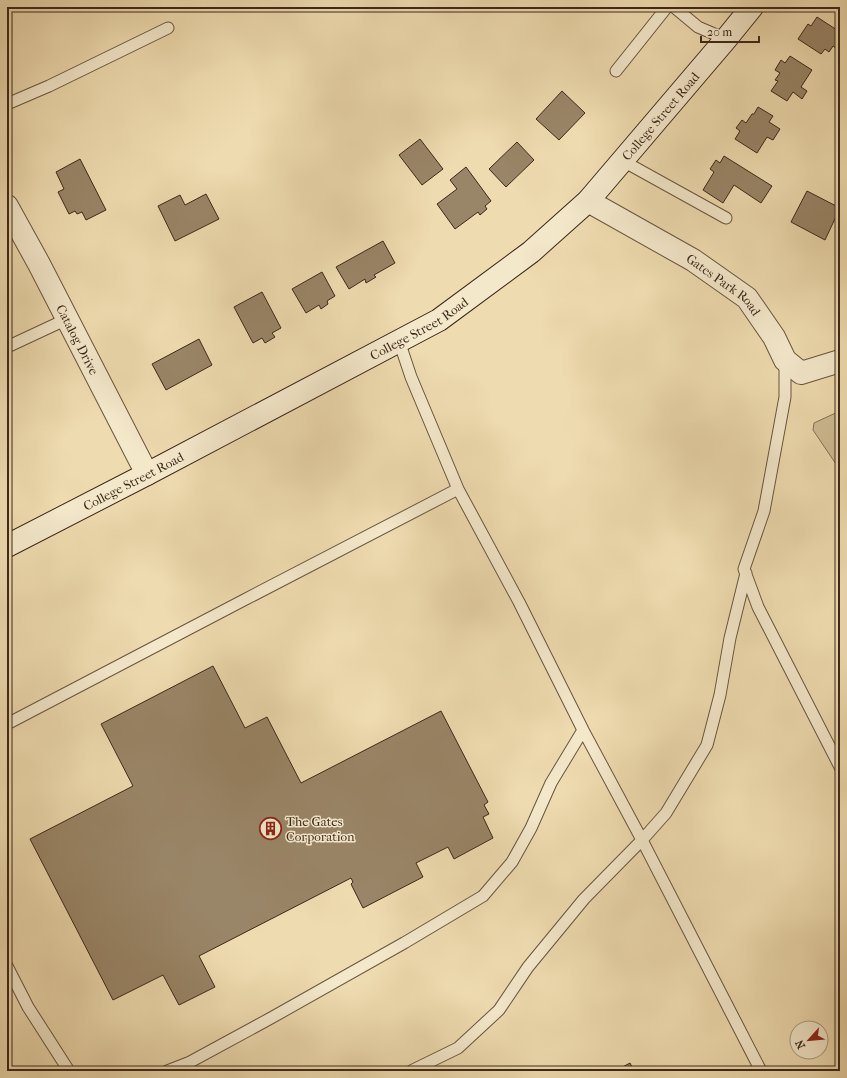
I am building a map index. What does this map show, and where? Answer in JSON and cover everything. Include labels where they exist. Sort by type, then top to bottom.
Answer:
[{"type":"street","name":"College Street Road","points":[[7,546],[439,320],[531,252],[588,201],[726,40],[752,7]]},
{"type":"street","name":"Gates Park Road","points":[[588,201],[692,260],[747,298],[774,337],[785,360],[801,373],[840,361]]},
{"type":"street","name":"Catalog Drive","points":[[7,206],[147,474]]},
{"type":"lane","points":[[616,71],[667,7]]},
{"type":"lane","points":[[674,7],[698,27],[726,40]]},
{"type":"lane","points":[[7,104],[49,86],[168,28]]},
{"type":"lane","points":[[623,161],[726,218]]},
{"type":"lane","points":[[7,347],[67,319]]},
{"type":"lane","points":[[399,341],[411,377],[458,489],[519,602],[583,730],[642,840],[761,1071]]},
{"type":"lane","points":[[785,360],[785,397],[764,511],[744,569],[758,607],[840,767]]},
{"type":"lane","points":[[7,724],[458,489]]},
{"type":"lane","points":[[411,1071],[458,1048],[499,1010],[528,968],[584,899],[642,840],[666,813],[707,745],[720,695],[730,638],[746,573]]},
{"type":"lane","points":[[167,1071],[190,1062],[271,1018],[397,947],[483,896],[512,862],[531,828],[551,783],[583,730]]},
{"type":"lane","points":[[7,966],[28,1007],[69,1071]]},
{"type":"shaded area","points":[[840,411],[840,470],[813,430],[814,423]]},
{"type":"building","points":[[817,17],[840,32],[840,45],[837,49],[833,46],[829,52],[825,49],[821,54],[798,39],[808,24],[811,26]]},
{"type":"building","points":[[790,56],[812,70],[801,87],[807,91],[802,99],[793,92],[787,101],[771,91],[778,81],[775,80],[780,73],[775,70],[781,60],[785,63]]},
{"type":"building","points":[[562,91],[585,113],[559,140],[536,119]]},
{"type":"building","points":[[758,107],[773,116],[769,122],[780,129],[773,140],[767,137],[757,153],[735,139],[740,131],[736,128],[742,120],[746,123]]},
{"type":"building","points":[[420,139],[443,169],[422,185],[399,155]]},
{"type":"building","points":[[517,142],[534,160],[506,187],[489,169]]},
{"type":"building","points":[[724,156],[772,186],[761,203],[734,185],[723,203],[703,190],[714,172],[710,169],[716,160],[720,163]]},
{"type":"building","points":[[80,159],[106,210],[86,220],[82,212],[77,214],[75,211],[69,214],[58,192],[64,189],[56,172]]},
{"type":"building","points":[[466,167],[491,201],[485,206],[487,209],[480,215],[478,212],[455,229],[437,204],[457,189],[450,180]]},
{"type":"building","points":[[807,191],[840,208],[825,240],[791,222]]},
{"type":"building","points":[[206,194],[219,219],[175,241],[158,206],[180,195],[185,205]]},
{"type":"building","points":[[383,241],[395,263],[374,275],[376,277],[366,283],[365,279],[349,289],[336,267]]},
{"type":"building","points":[[322,272],[335,296],[327,301],[328,304],[321,309],[319,305],[306,313],[292,289]]},
{"type":"building","points":[[262,292],[281,328],[272,333],[275,337],[265,343],[262,338],[253,343],[234,307]]},
{"type":"building","points":[[199,339],[212,365],[166,390],[152,364]]},
{"type":"building","name":"The Gates Corporation","points":[[213,666],[245,728],[267,717],[301,783],[441,711],[488,802],[484,805],[489,814],[483,817],[493,838],[454,859],[448,847],[416,863],[423,877],[363,908],[351,884],[353,882],[351,878],[199,956],[215,987],[179,1005],[163,975],[113,1000],[30,839],[133,786],[101,724]]},
{"type":"building","points":[[630,1063],[634,1071],[615,1071]]},
{"type":"place","name":"The Gates Corporation","points":[[270,828]]}]
